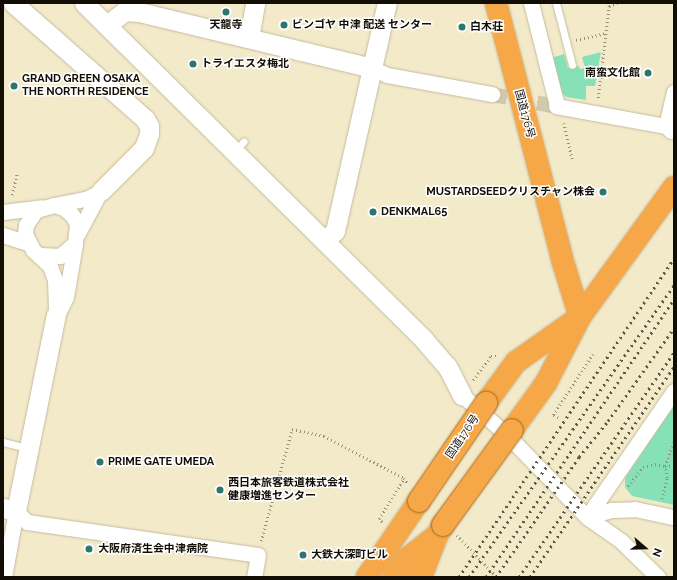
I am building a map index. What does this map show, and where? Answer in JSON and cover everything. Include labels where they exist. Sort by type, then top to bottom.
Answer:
[{"type":"highway","name":"国道176号","points":[[496,3],[562,259],[580,317]]},
{"type":"highway","name":"国道176号","points":[[394,577],[408,558],[440,530],[546,383],[580,317],[674,187]]},
{"type":"highway","name":"国道176号","points":[[367,577],[516,362],[580,317]]},
{"type":"highway","points":[[422,577],[440,530]]},
{"type":"street","points":[[3,212],[50,206],[86,199],[100,191],[144,148],[149,134],[149,126],[145,118],[13,3]]},
{"type":"street","points":[[84,3],[240,146],[325,240],[447,366],[508,436],[587,517],[621,541],[658,577]]},
{"type":"street","points":[[249,38],[255,3]]},
{"type":"street","points":[[325,240],[335,231],[387,3]]},
{"type":"street","points":[[531,3],[556,106],[593,112],[669,129],[674,92]]},
{"type":"street","points":[[107,25],[115,17],[130,7],[372,68],[388,75],[492,94]]},
{"type":"street","points":[[41,255],[60,256],[76,238],[100,191]]},
{"type":"street","points":[[28,243],[26,225],[36,210],[50,206],[72,215],[76,238],[66,297],[56,316]]},
{"type":"street","points":[[3,235],[28,243],[50,266],[55,280],[56,316],[27,448],[9,510],[4,577]]},
{"type":"street","points":[[587,517],[674,391]]},
{"type":"street","points":[[587,517],[612,510],[635,509],[674,517]]},
{"type":"street","points":[[9,510],[27,522],[258,555],[254,577]]},
{"type":"lane","points":[[556,3],[572,65]]},
{"type":"lane","points":[[3,442],[27,448]]},
{"type":"path","points":[[593,112],[594,99],[600,94],[609,6],[617,3]]},
{"type":"path","points":[[566,42],[606,33]]},
{"type":"path","points":[[564,120],[572,159]]},
{"type":"path","points":[[11,199],[17,174]]},
{"type":"path","points":[[558,418],[553,415],[594,352]]},
{"type":"path","points":[[467,389],[492,356],[496,356]]},
{"type":"path","points":[[258,555],[292,429],[324,436],[404,478],[379,519],[384,523]]},
{"type":"path","points":[[658,514],[667,478],[665,466],[674,441]]},
{"type":"path","points":[[629,486],[643,467],[655,464],[665,466],[674,465]]},
{"type":"green space","points":[[601,52],[595,86],[586,86],[586,100],[566,97],[560,91],[551,58],[564,54],[568,68],[579,66],[580,69],[585,68],[582,57]]},
{"type":"green space","points":[[674,405],[674,505],[632,496],[625,487],[625,478]]},
{"type":"tunnel","points":[[492,94],[556,106]]},
{"type":"railway","points":[[459,577],[674,258]]},
{"type":"railway","points":[[469,577],[674,285]]},
{"type":"railway","points":[[486,577],[674,299]]},
{"type":"railway","points":[[496,577],[579,457],[608,421],[674,328]]},
{"type":"railway","points":[[519,577],[674,352]]},
{"type":"railway","points":[[530,577],[674,367]]},
{"type":"place","name":"天龍寺","points":[[226,12]]},
{"type":"place","name":"ビンゴヤ 中津 配送 センター","points":[[284,25]]},
{"type":"place","name":"白木荘","points":[[462,27]]},
{"type":"place","name":"トライエスタ梅北","points":[[193,64]]},
{"type":"place","name":"南蛮文化館","points":[[648,73]]},
{"type":"place","name":"GRAND GREEN OSAKA THE NORTH RESIDENCE","points":[[14,86]]},
{"type":"place","name":"MUSTARDSEEDクリスチャン株会","points":[[603,192]]},
{"type":"place","name":"DENKMAL65","points":[[373,212]]},
{"type":"place","name":"PRIME GATE UMEDA","points":[[100,462]]},
{"type":"place","name":"西日本旅客鉄道株式会社 健康増進センター","points":[[220,490]]},
{"type":"place","name":"大阪府済生会中津病院","points":[[89,549]]},
{"type":"place","name":"大鉄大深町ビル","points":[[303,555]]}]
